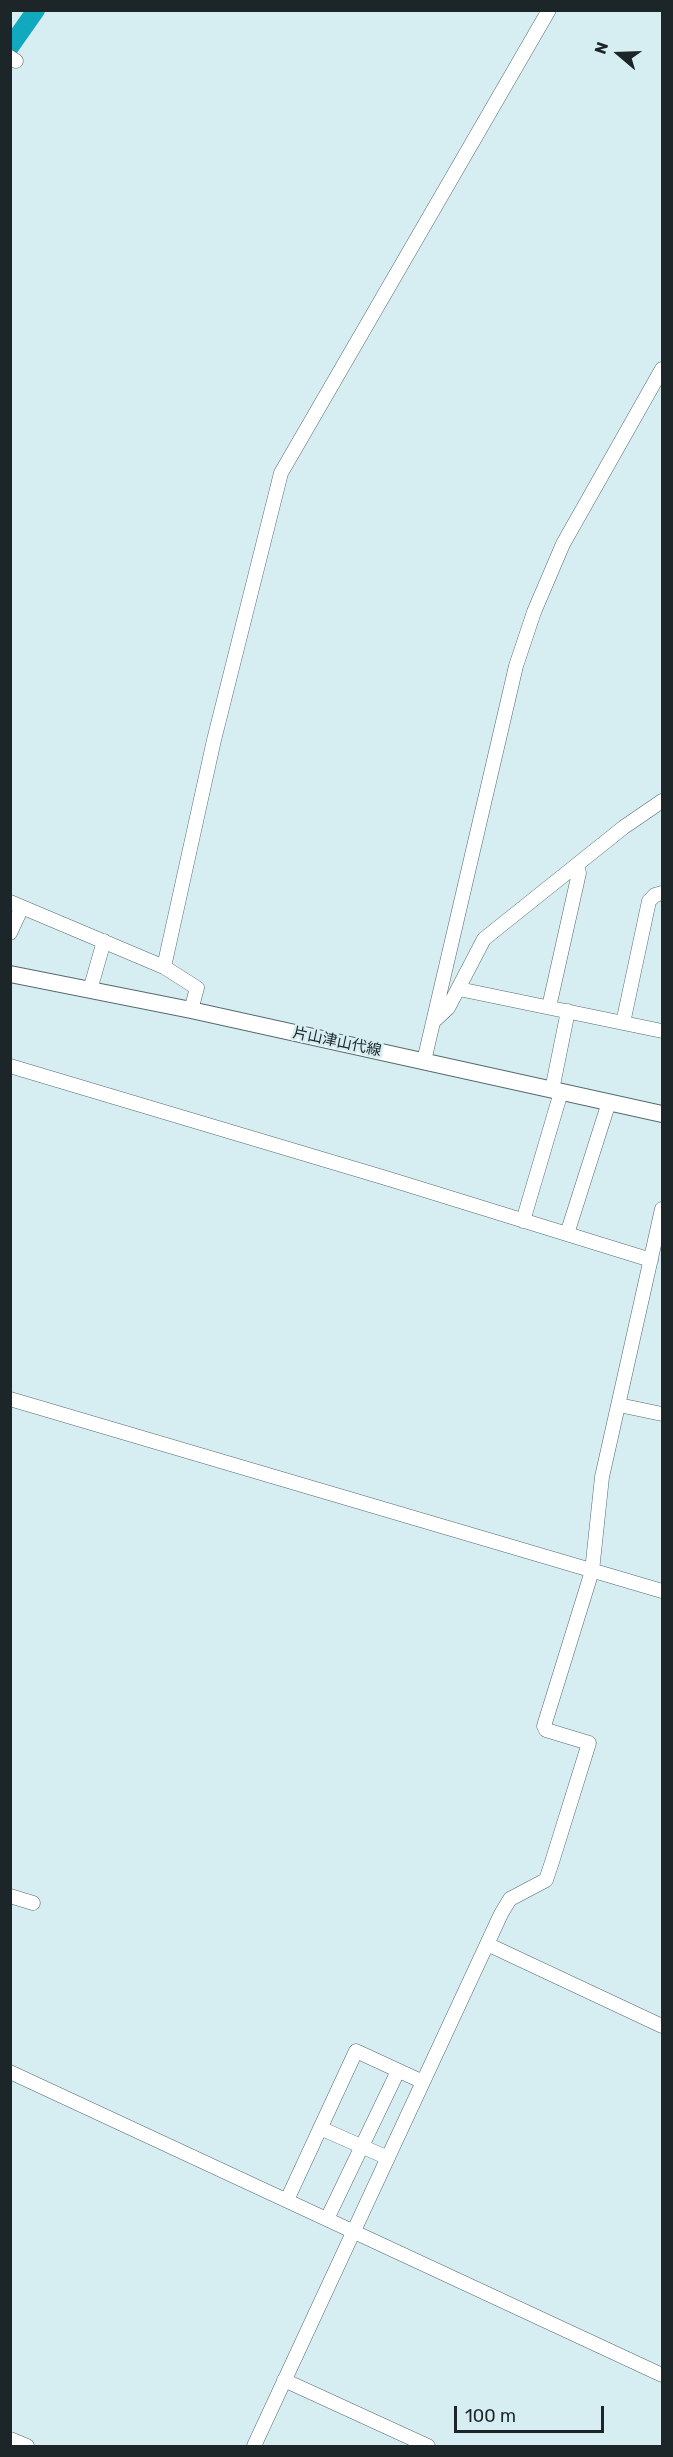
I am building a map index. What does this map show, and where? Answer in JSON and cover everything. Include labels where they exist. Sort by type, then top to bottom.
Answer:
[{"type":"main road","name":"片山津山代線","points":[[10,974],[190,1010],[663,1114]]},
{"type":"street","points":[[164,968],[214,740],[281,473],[549,10]]},
{"type":"street","points":[[424,1061],[516,666],[534,612],[563,544],[663,369]]},
{"type":"street","points":[[433,1023],[448,1008],[484,939],[624,827],[663,801]]},
{"type":"street","points":[[549,1007],[579,873],[578,865]]},
{"type":"street","points":[[623,1023],[649,901],[654,895],[663,893]]},
{"type":"street","points":[[10,933],[16,904],[104,941],[164,968],[197,988],[190,1010]]},
{"type":"street","points":[[90,990],[104,941]]},
{"type":"street","points":[[448,953],[471,962]]},
{"type":"street","points":[[459,989],[663,1031]]},
{"type":"street","points":[[523,1221],[556,1090],[568,1011]]},
{"type":"street","points":[[10,1066],[651,1260]]},
{"type":"street","points":[[567,1234],[609,1102]]},
{"type":"street","points":[[254,2446],[386,2157],[510,1899],[546,1880],[589,1743],[546,1730],[544,1726],[592,1571],[602,1477],[663,1209]]},
{"type":"street","points":[[10,1399],[663,1591]]},
{"type":"street","points":[[619,1405],[663,1414]]},
{"type":"street","points":[[10,1896],[33,1903]]},
{"type":"street","points":[[487,1944],[663,2026]]},
{"type":"street","points":[[287,2200],[356,2051],[422,2081]]},
{"type":"street","points":[[327,2219],[398,2071]]},
{"type":"street","points":[[10,2072],[663,2375]]},
{"type":"street","points":[[320,2128],[386,2157]]},
{"type":"street","points":[[284,2380],[428,2446]]},
{"type":"street","points":[[10,2439],[27,2446]]},
{"type":"waterway","points":[[10,47],[36,10]]}]
